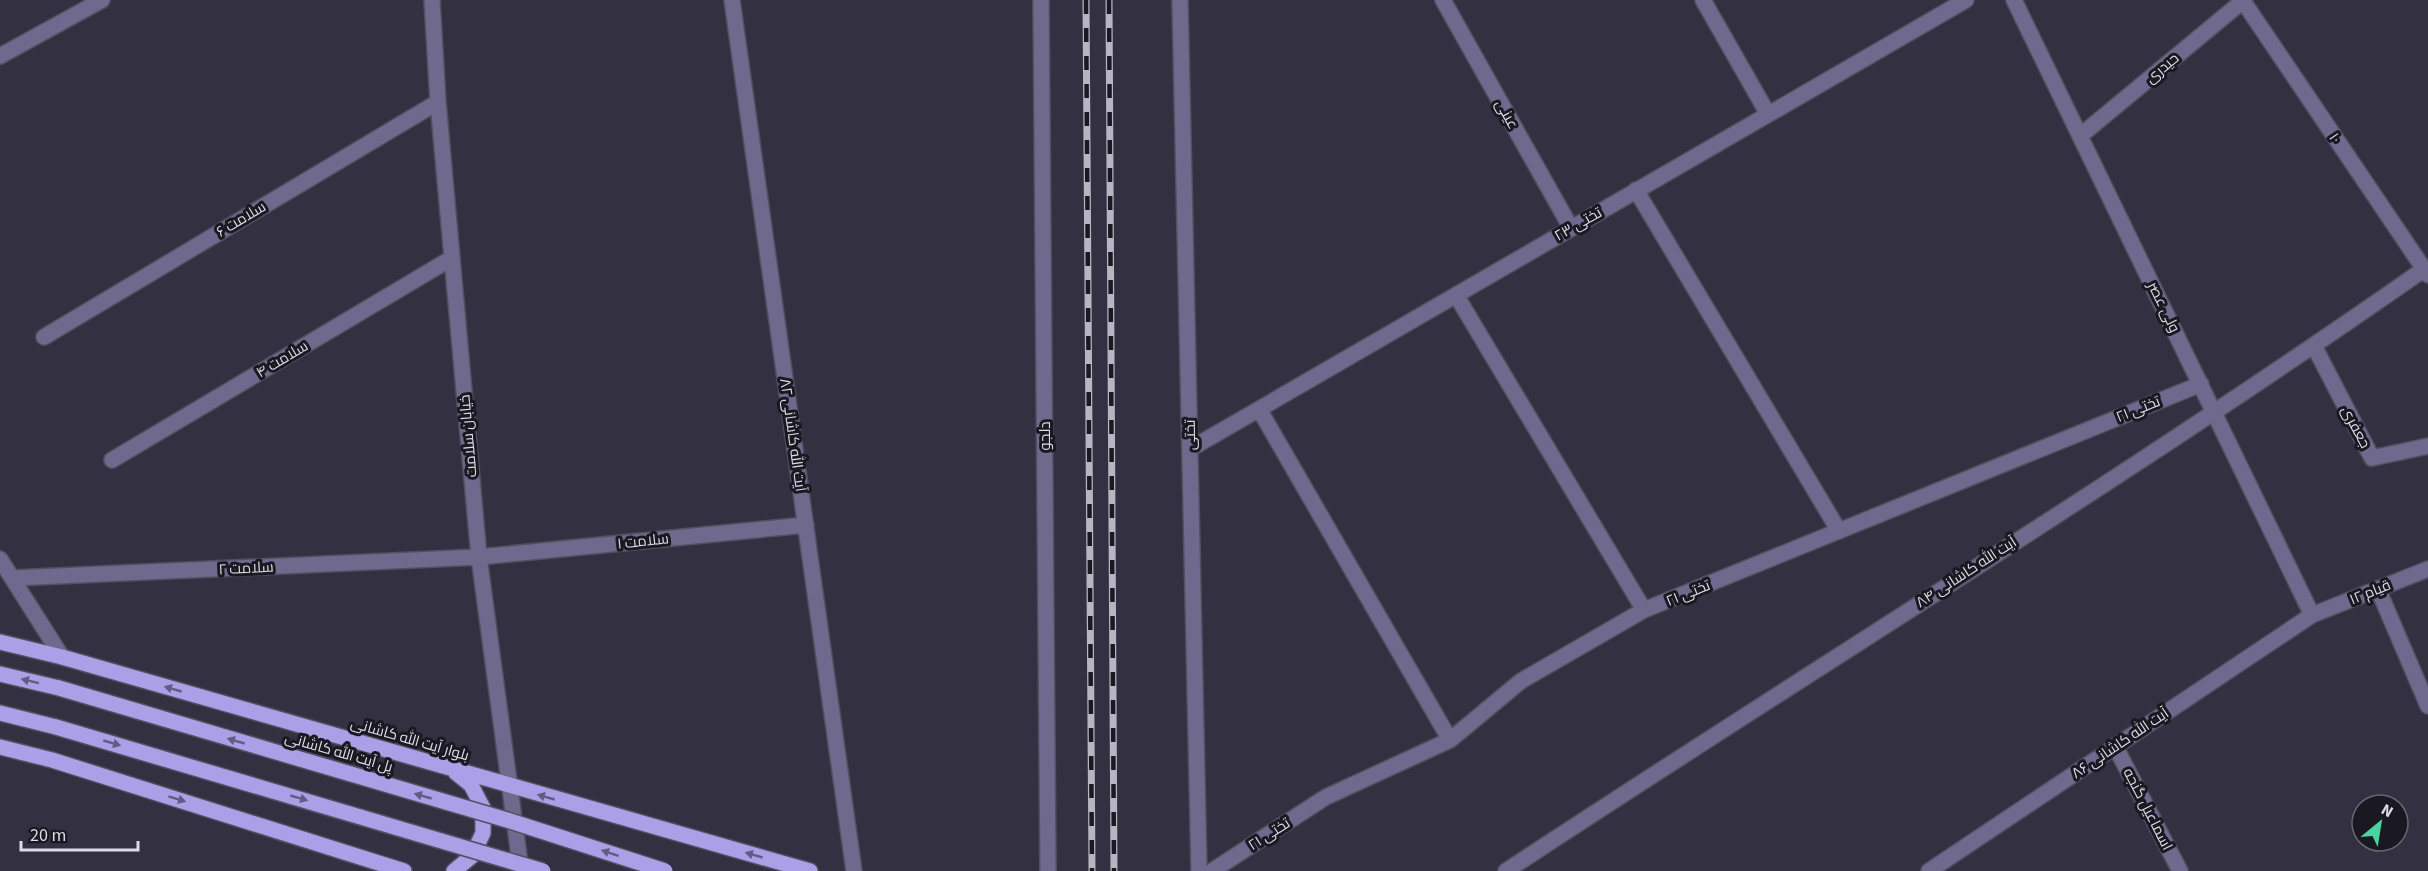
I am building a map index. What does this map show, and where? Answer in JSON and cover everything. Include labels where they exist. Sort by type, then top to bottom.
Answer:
[{"type":"main road","name":"بلوار آیت الله کاشانی","points":[[0,642],[62,657],[810,871]]},
{"type":"main road","name":"پل آیت الله کاشانی","points":[[0,674],[59,688],[507,820],[665,871]]},
{"type":"main road","points":[[0,713],[56,727],[543,871]]},
{"type":"main road","points":[[0,747],[52,760],[403,871]]},
{"type":"main road","points":[[451,770],[471,785],[483,808],[483,833],[472,856],[454,871]]},
{"type":"street","points":[[0,56],[102,0]]},
{"type":"street","name":"خیابان سلامت","points":[[432,0],[438,102],[479,557],[512,787],[521,871]]},
{"type":"street","name":"آیت الله کاشانی ۸۲","points":[[732,0],[854,871]]},
{"type":"street","name":"دلجو","points":[[1041,0],[1048,871]]},
{"type":"street","name":"تختی","points":[[1180,0],[1198,871]]},
{"type":"street","name":"عینی","points":[[1443,0],[1571,228]]},
{"type":"street","points":[[1702,0],[1768,114]]},
{"type":"street","name":"تختی ۲۳","points":[[1190,449],[1966,0]]},
{"type":"street","name":"ولی عصر","points":[[2014,0],[2312,615]]},
{"type":"street","name":"حیدری","points":[[2080,136],[2243,0]]},
{"type":"street","name":"۱۰","points":[[2243,0],[2426,273]]},
{"type":"street","name":"سلامت ۶","points":[[44,337],[438,102]]},
{"type":"street","points":[[1636,190],[1839,531]]},
{"type":"street","name":"سلامت ۴","points":[[112,460],[452,258]]},
{"type":"street","name":"آیت الله کاشانی ۸۴","points":[[1506,871],[2426,273]]},
{"type":"street","points":[[1456,295],[1644,610]]},
{"type":"street","name":"جعفری","points":[[2314,346],[2372,458],[2428,446]]},
{"type":"street","name":"تختی ۲۱","points":[[1212,871],[1326,797],[1450,740],[1521,681],[1644,610],[2200,384]]},
{"type":"street","points":[[1259,409],[1450,740]]},
{"type":"street","name":"سلامت ۱","points":[[479,557],[806,525]]},
{"type":"street","name":"سلامت ۲","points":[[13,578],[479,557]]},
{"type":"street","points":[[0,559],[62,657]]},
{"type":"street","name":"۱۲ قیام","points":[[2312,615],[2428,569]]},
{"type":"street","points":[[2378,589],[2428,706]]},
{"type":"street","name":"آیت الله کاشانی ۸۶","points":[[1929,871],[2312,615]]},
{"type":"street","name":"اسماعیل گنجه","points":[[2115,746],[2180,871]]},
{"type":"railway","points":[[1086,0],[1092,871]]},
{"type":"railway","points":[[1109,0],[1114,871]]}]
